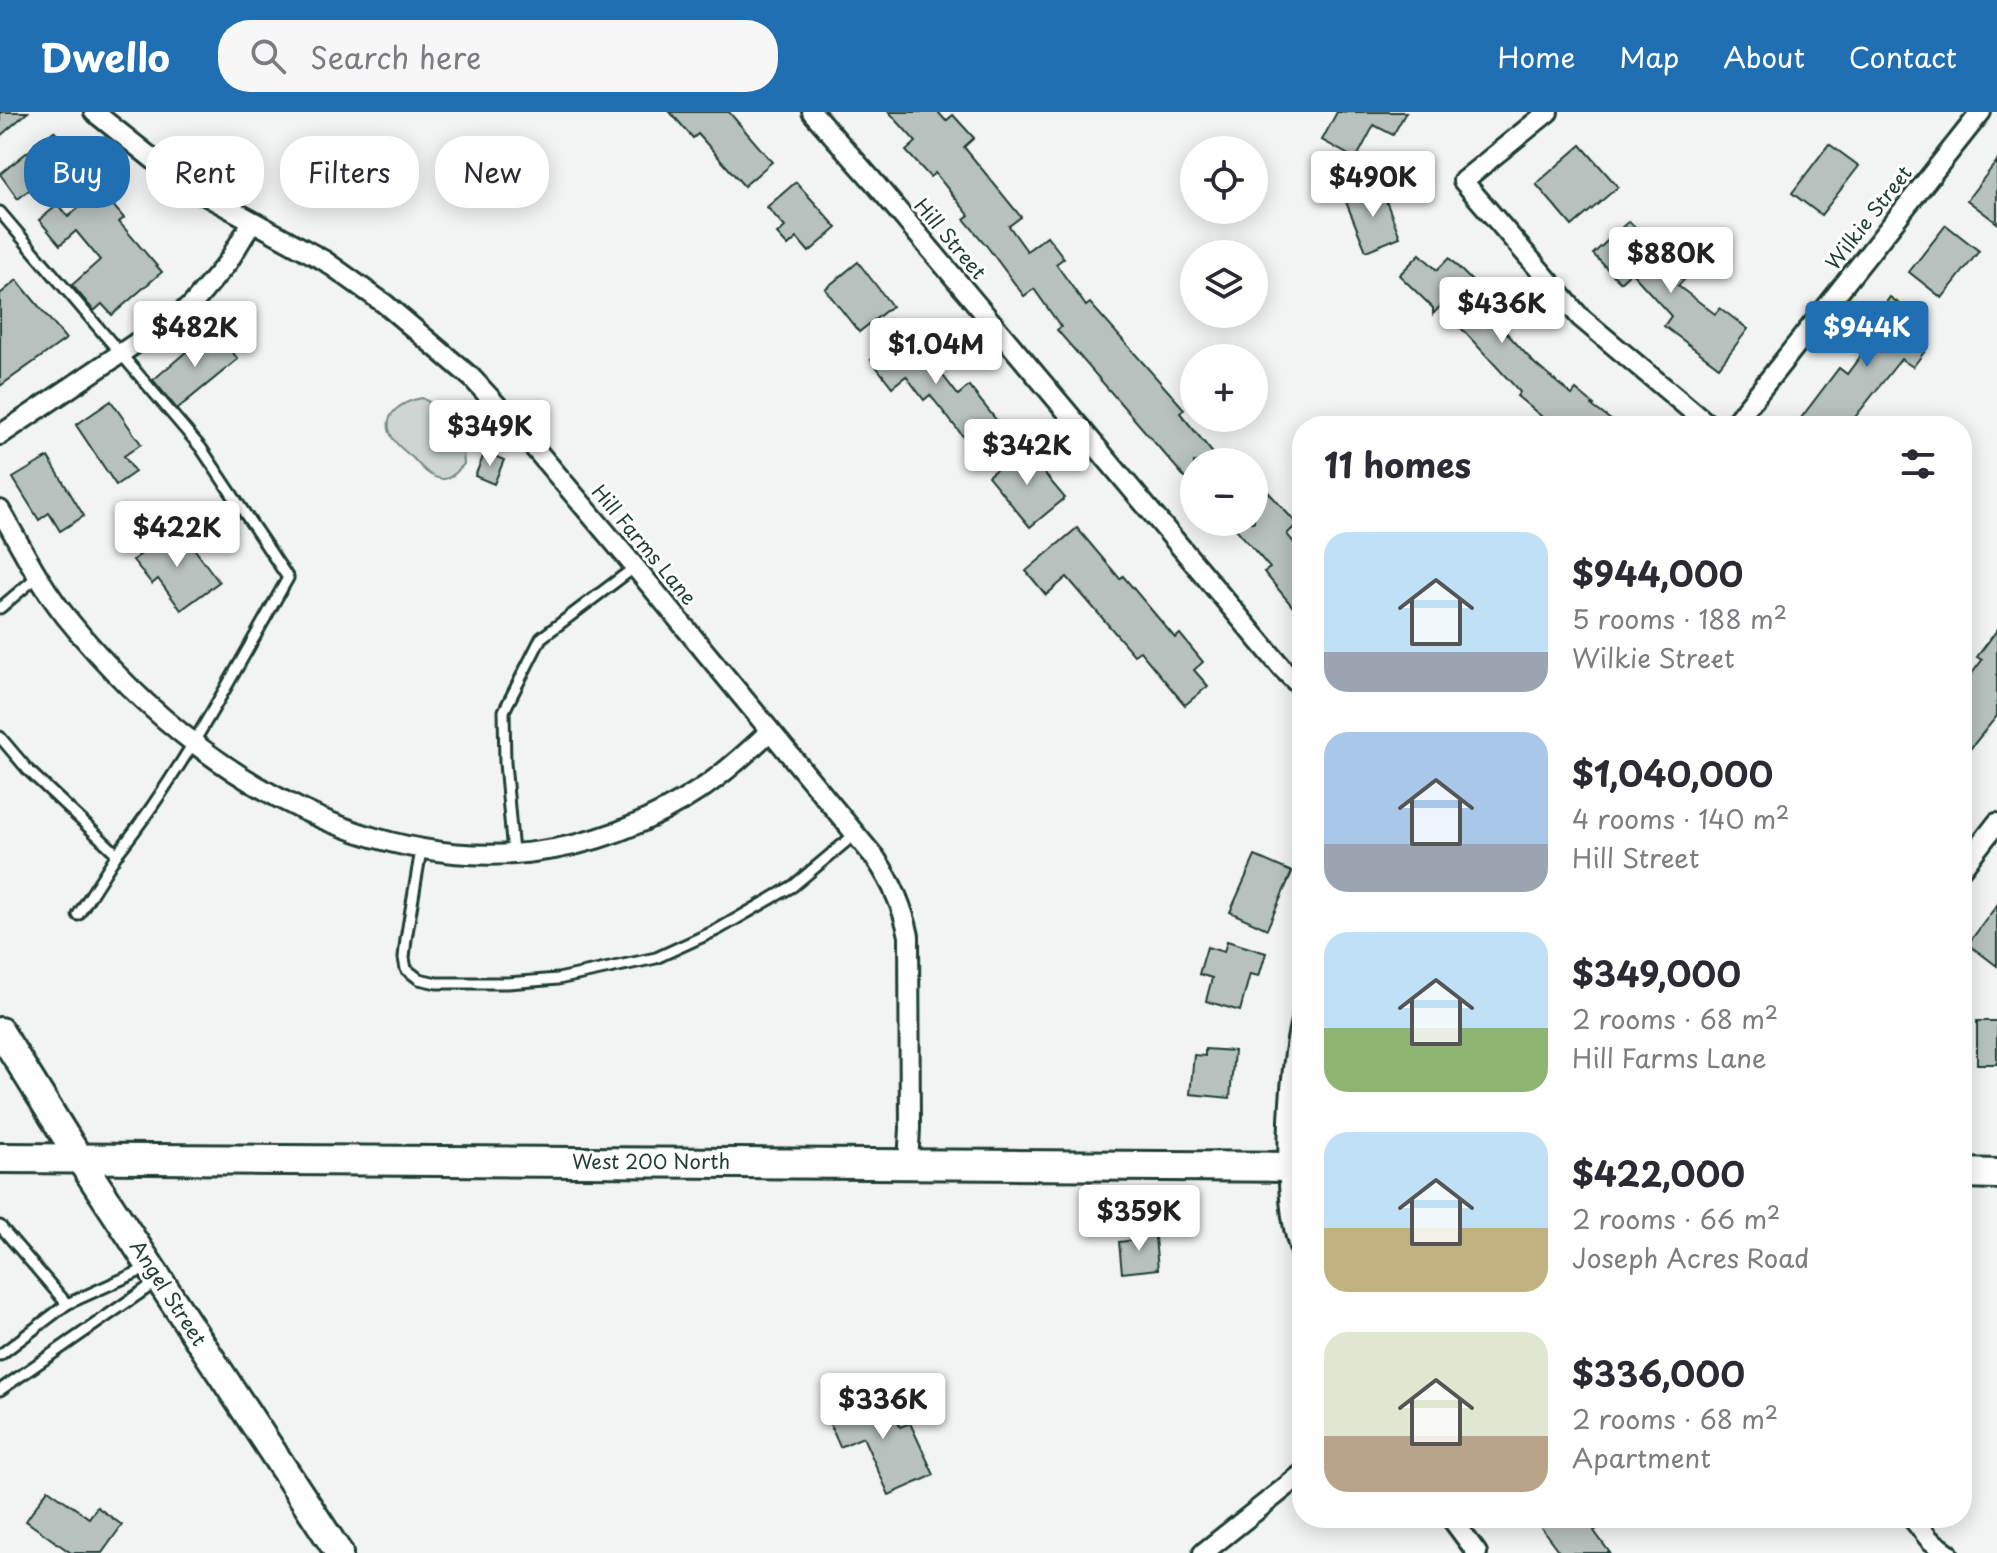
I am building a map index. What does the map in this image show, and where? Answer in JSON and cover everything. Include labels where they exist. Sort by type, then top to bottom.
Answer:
[{"type":"main road","name":"West 200 North","points":[[0,1158],[1292,1167]]},
{"type":"main road","points":[[1972,1173],[1997,1174]]},
{"type":"street","name":"Hill Farms Lane","points":[[94,112],[183,183],[325,261],[428,338],[472,378],[635,567],[891,881],[903,908],[909,936],[908,1164]]},
{"type":"street","name":"Hill Street","points":[[812,112],[1292,678]]},
{"type":"street","points":[[1548,112],[1463,181],[1580,317],[1698,416]]},
{"type":"street","name":"Wilkie Street","points":[[1740,416],[1981,112]]},
{"type":"street","points":[[0,435],[191,306],[228,262],[252,222]]},
{"type":"street","points":[[0,510],[38,576],[65,615],[118,675],[194,743],[245,778],[301,811],[359,835],[421,850],[467,855],[565,847],[616,831],[662,811],[703,787],[769,732]]},
{"type":"street","points":[[1972,855],[1997,823]]},
{"type":"street","name":"Angel Street","points":[[0,1031],[79,1158],[339,1553]]},
{"type":"street","points":[[1292,1070],[1292,1098]]},
{"type":"street","points":[[1203,1553],[1292,1482]]},
{"type":"street","points":[[1458,1528],[1477,1553]]},
{"type":"street","points":[[1920,1528],[1948,1553]]},
{"type":"lane","points":[[0,212],[201,448],[288,578],[194,743],[78,915]]},
{"type":"lane","points":[[513,853],[504,711],[541,638],[635,567]]},
{"type":"lane","points":[[0,608],[38,576]]},
{"type":"lane","points":[[0,737],[28,770],[117,854]]},
{"type":"lane","points":[[421,850],[406,939],[406,969],[419,979],[437,983],[508,983],[558,979],[656,958],[717,930],[793,886],[854,835]]},
{"type":"lane","points":[[0,1226],[67,1304]]},
{"type":"lane","points":[[0,1355],[67,1304],[126,1279],[155,1273]]},
{"type":"lane","points":[[0,1390],[155,1273]]},
{"type":"shaded area","points":[[422,398],[445,417],[461,445],[464,464],[444,479],[427,472],[397,445],[391,435],[389,420],[396,409]]},
{"type":"building","points":[[0,112],[28,112],[0,136]]},
{"type":"building","points":[[670,112],[729,112],[772,162],[744,186],[698,134],[693,138]]},
{"type":"building","points":[[889,112],[938,112],[946,121],[953,115],[974,138],[964,147],[1021,217],[1009,226],[1027,251],[1047,236],[1064,258],[1056,264],[1086,306],[1090,303],[1180,404],[1180,432],[1196,432],[1209,448],[1180,448],[1180,472],[1057,330],[1061,327],[1034,289],[1024,296],[964,219],[969,215],[935,173],[930,177],[906,151],[916,142]]},
{"type":"building","points":[[1337,112],[1406,112],[1393,135],[1374,125],[1356,159],[1322,140]]},
{"type":"building","points":[[1829,144],[1859,166],[1821,215],[1792,193]]},
{"type":"building","points":[[1581,145],[1618,187],[1572,226],[1536,184]]},
{"type":"building","points":[[24,155],[24,194],[18,199],[0,174]]},
{"type":"building","points":[[1997,161],[1997,223],[1967,200]]},
{"type":"building","points":[[796,182],[837,228],[809,252],[797,238],[788,246],[777,234],[785,227],[767,207]]},
{"type":"building","points":[[1381,188],[1400,237],[1366,251],[1346,202]]},
{"type":"building","points":[[54,208],[60,208],[68,217],[79,208],[115,208],[124,218],[119,222],[162,272],[112,315],[102,304],[94,311],[72,285],[100,260],[76,231],[60,245],[39,220]]},
{"type":"building","points":[[1629,221],[1684,280],[1678,286],[1715,314],[1720,308],[1748,329],[1719,367],[1664,326],[1671,316],[1631,272],[1620,282],[1593,254]]},
{"type":"building","points":[[1946,225],[1979,251],[1942,298],[1909,272]]},
{"type":"building","points":[[1420,254],[1437,270],[1449,258],[1512,321],[1503,329],[1535,364],[1572,395],[1576,390],[1606,416],[1541,416],[1517,396],[1520,392],[1461,328],[1472,317],[1451,295],[1433,314],[1433,308],[1399,275]]},
{"type":"building","points":[[858,262],[892,306],[859,332],[825,289]]},
{"type":"building","points":[[17,280],[66,339],[0,386],[0,294]]},
{"type":"building","points":[[1890,297],[1920,319],[1913,328],[1921,334],[1914,344],[1925,351],[1913,367],[1901,359],[1856,416],[1803,416],[1839,368],[1847,374],[1880,330],[1871,323]]},
{"type":"building","points":[[919,324],[934,343],[924,351],[958,395],[969,386],[1002,427],[974,450],[930,395],[924,400],[906,376],[892,387],[871,360]]},
{"type":"building","points":[[213,329],[238,359],[177,409],[153,380]]},
{"type":"building","points":[[111,401],[141,444],[124,456],[135,472],[116,485],[76,425]]},
{"type":"building","points":[[1023,448],[1065,498],[1030,527],[988,476]]},
{"type":"building","points":[[485,452],[504,460],[494,484],[475,476]]},
{"type":"building","points":[[48,457],[84,516],[60,531],[49,513],[39,520],[13,478]]},
{"type":"building","points":[[1268,492],[1292,518],[1292,529],[1287,534],[1292,540],[1292,606],[1264,572],[1270,568],[1242,536],[1268,536]]},
{"type":"building","points":[[178,527],[219,582],[181,610],[158,579],[152,584],[133,560]]},
{"type":"building","points":[[1077,528],[1120,579],[1123,576],[1175,638],[1180,634],[1203,662],[1194,670],[1208,686],[1185,705],[1140,651],[1134,655],[1067,577],[1046,595],[1026,571]]},
{"type":"building","points":[[1997,630],[1997,716],[1972,747],[1972,674],[1982,660],[1977,657]]},
{"type":"building","points":[[1255,856],[1292,872],[1267,929],[1230,912]]},
{"type":"building","points":[[1997,905],[1997,966],[1972,947],[1972,939]]},
{"type":"building","points":[[1227,941],[1266,953],[1259,976],[1250,974],[1240,1011],[1206,1001],[1212,978],[1199,974],[1207,947],[1224,952]]},
{"type":"building","points":[[1977,1021],[1997,1021],[1997,1064],[1977,1064]]},
{"type":"building","points":[[1205,1049],[1234,1051],[1230,1098],[1190,1094],[1194,1055],[1205,1056]]},
{"type":"building","points":[[1154,1228],[1158,1269],[1122,1273],[1119,1242],[1136,1240],[1135,1231]]},
{"type":"building","points":[[882,1390],[900,1427],[910,1423],[934,1475],[889,1495],[863,1437],[840,1447],[826,1415]]},
{"type":"building","points":[[48,1489],[89,1518],[97,1507],[122,1525],[102,1553],[71,1553],[26,1521]]},
{"type":"building","points":[[1541,1528],[1598,1528],[1594,1531],[1610,1553],[1560,1553]]}]
